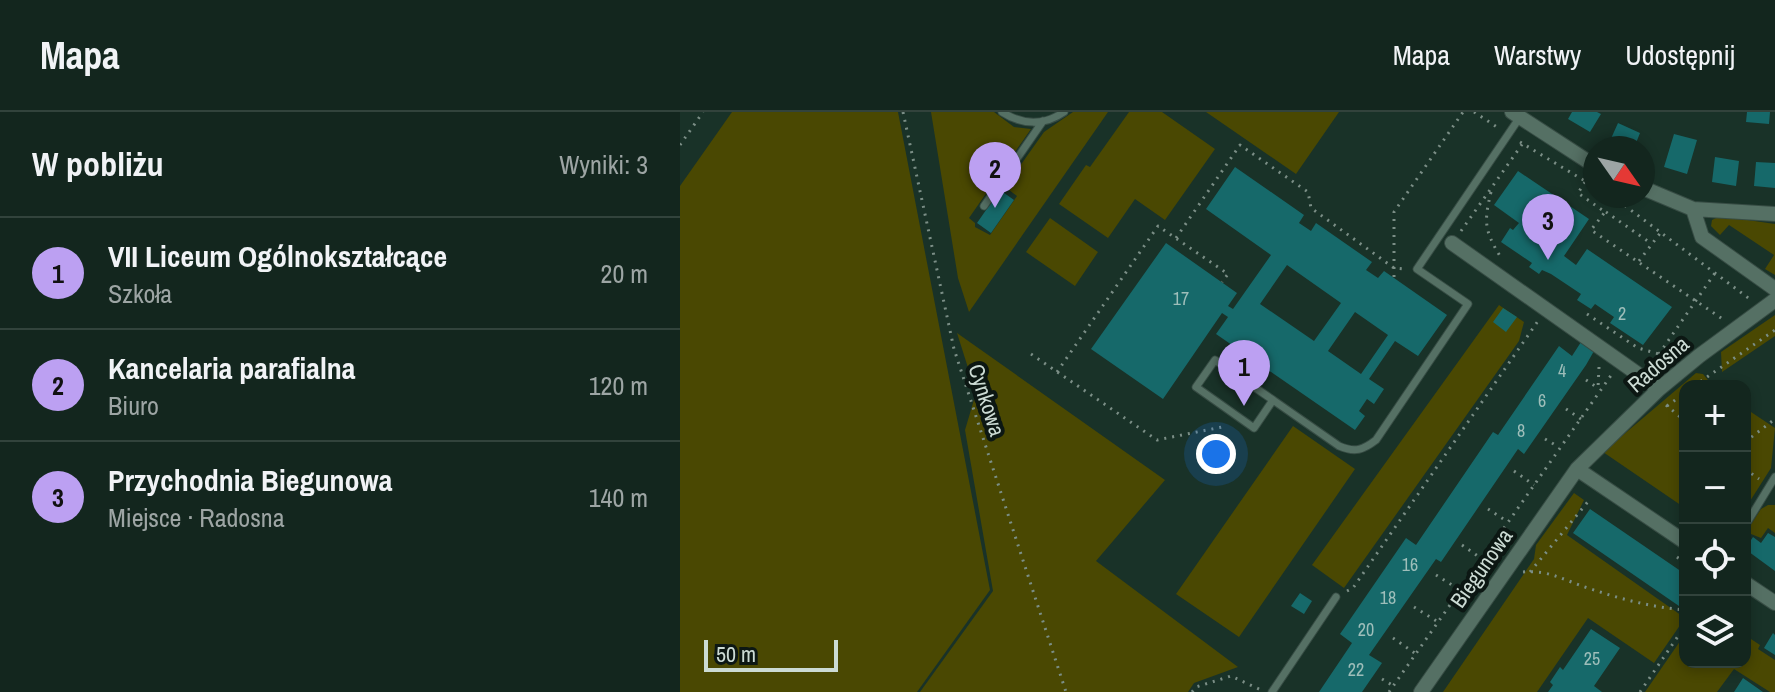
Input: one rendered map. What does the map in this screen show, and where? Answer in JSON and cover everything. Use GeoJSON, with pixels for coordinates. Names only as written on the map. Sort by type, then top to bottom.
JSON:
{"type":"FeatureCollection","features":[{"type":"Feature","properties":{"kind":"street"},"geometry":{"type":"LineString","coordinates":[[1516,114],[1583,158]]}},
{"type":"Feature","properties":{"kind":"street"},"geometry":{"type":"LineString","coordinates":[[1655,193],[1693,209],[1775,214]]}},
{"type":"Feature","properties":{"kind":"street"},"geometry":{"type":"LineString","coordinates":[[1693,209],[1702,237],[1775,289]]}},
{"type":"Feature","properties":{"kind":"street"},"geometry":{"type":"LineString","coordinates":[[1452,243],[1659,389]]}},
{"type":"Feature","properties":{"kind":"street","name":"Radosna"},"geometry":{"type":"LineString","coordinates":[[1577,469],[1659,389],[1775,300]]}},
{"type":"Feature","properties":{"kind":"street"},"geometry":{"type":"LineString","coordinates":[[1577,469],[1679,538]]}},
{"type":"Feature","properties":{"kind":"street","name":"Biegunowa"},"geometry":{"type":"LineString","coordinates":[[1421,692],[1577,469]]}},
{"type":"Feature","properties":{"kind":"street"},"geometry":{"type":"LineString","coordinates":[[1751,587],[1775,603]]}},
{"type":"Feature","properties":{"kind":"lane"},"geometry":{"type":"LineString","coordinates":[[1002,112],[1014,120],[1043,121],[1064,112]]}},
{"type":"Feature","properties":{"kind":"lane"},"geometry":{"type":"LineString","coordinates":[[1273,400],[1254,428],[1196,387],[1215,360],[1273,400],[1339,446],[1351,451],[1364,449],[1376,440],[1468,304],[1417,269],[1509,134],[1516,114]]}},
{"type":"Feature","properties":{"kind":"lane"},"geometry":{"type":"LineString","coordinates":[[984,206],[1043,121]]}},
{"type":"Feature","properties":{"kind":"lane"},"geometry":{"type":"LineString","coordinates":[[1746,524],[1775,477]]}},
{"type":"Feature","properties":{"kind":"lane"},"geometry":{"type":"LineString","coordinates":[[1272,692],[1336,597]]}},
{"type":"Feature","properties":{"kind":"path"},"geometry":{"type":"LineString","coordinates":[[680,145],[703,112]]}},
{"type":"Feature","properties":{"kind":"path","name":"Cynkowa"},"geometry":{"type":"LineString","coordinates":[[903,112],[954,349],[1066,692]]}},
{"type":"Feature","properties":{"kind":"path"},"geometry":{"type":"LineString","coordinates":[[1394,277],[1394,212],[1463,112]]}},
{"type":"Feature","properties":{"kind":"path"},"geometry":{"type":"LineString","coordinates":[[1474,112],[1583,181]]}},
{"type":"Feature","properties":{"kind":"path"},"geometry":{"type":"LineString","coordinates":[[1452,243],[1535,127]]}},
{"type":"Feature","properties":{"kind":"path"},"geometry":{"type":"LineString","coordinates":[[1176,238],[1240,145],[1308,192],[1311,208],[1394,268]]}},
{"type":"Feature","properties":{"kind":"path"},"geometry":{"type":"LineString","coordinates":[[1491,188],[1484,220],[1492,244],[1502,260]]}},
{"type":"Feature","properties":{"kind":"path"},"geometry":{"type":"LineString","coordinates":[[1599,208],[1652,244]]}},
{"type":"Feature","properties":{"kind":"path"},"geometry":{"type":"LineString","coordinates":[[1605,212],[1591,230],[1727,322]]}},
{"type":"Feature","properties":{"kind":"path"},"geometry":{"type":"LineString","coordinates":[[1057,372],[1158,226],[1228,274],[1222,282]]}},
{"type":"Feature","properties":{"kind":"path"},"geometry":{"type":"LineString","coordinates":[[1638,262],[1661,232]]}},
{"type":"Feature","properties":{"kind":"path"},"geometry":{"type":"LineString","coordinates":[[1659,354],[1715,273]]}},
{"type":"Feature","properties":{"kind":"path"},"geometry":{"type":"LineString","coordinates":[[1336,597],[1353,588],[1546,309]]}},
{"type":"Feature","properties":{"kind":"path"},"geometry":{"type":"LineString","coordinates":[[1587,314],[1638,348],[1680,360]]}},
{"type":"Feature","properties":{"kind":"path"},"geometry":{"type":"LineString","coordinates":[[1703,380],[1775,330]]}},
{"type":"Feature","properties":{"kind":"path"},"geometry":{"type":"LineString","coordinates":[[1599,389],[1600,347]]}},
{"type":"Feature","properties":{"kind":"path"},"geometry":{"type":"LineString","coordinates":[[1031,354],[1157,440],[1246,422]]}},
{"type":"Feature","properties":{"kind":"path"},"geometry":{"type":"LineString","coordinates":[[1389,692],[1599,389],[1617,368]]}},
{"type":"Feature","properties":{"kind":"path"},"geometry":{"type":"LineString","coordinates":[[1586,380],[1599,389]]}},
{"type":"Feature","properties":{"kind":"path"},"geometry":{"type":"LineString","coordinates":[[1667,406],[1679,397]]}},
{"type":"Feature","properties":{"kind":"path"},"geometry":{"type":"LineString","coordinates":[[1566,409],[1581,419]]}},
{"type":"Feature","properties":{"kind":"path"},"geometry":{"type":"LineString","coordinates":[[1751,437],[1775,419]]}},
{"type":"Feature","properties":{"kind":"path"},"geometry":{"type":"LineString","coordinates":[[1545,439],[1560,448]]}},
{"type":"Feature","properties":{"kind":"path"},"geometry":{"type":"LineString","coordinates":[[1514,471],[1534,485]]}},
{"type":"Feature","properties":{"kind":"path"},"geometry":{"type":"LineString","coordinates":[[1530,572],[1590,498]]}},
{"type":"Feature","properties":{"kind":"path"},"geometry":{"type":"LineString","coordinates":[[1488,509],[1508,522]]}},
{"type":"Feature","properties":{"kind":"path"},"geometry":{"type":"LineString","coordinates":[[1462,545],[1483,559]]}},
{"type":"Feature","properties":{"kind":"path"},"geometry":{"type":"LineString","coordinates":[[1673,555],[1679,559]]}},
{"type":"Feature","properties":{"kind":"path"},"geometry":{"type":"LineString","coordinates":[[1507,569],[1517,573],[1544,571],[1645,606],[1679,609]]}},
{"type":"Feature","properties":{"kind":"path"},"geometry":{"type":"LineString","coordinates":[[1436,575],[1461,591]]}},
{"type":"Feature","properties":{"kind":"path"},"geometry":{"type":"LineString","coordinates":[[1414,607],[1438,622]]}},
{"type":"Feature","properties":{"kind":"path"},"geometry":{"type":"LineString","coordinates":[[1640,692],[1679,635]]}},
{"type":"Feature","properties":{"kind":"path"},"geometry":{"type":"LineString","coordinates":[[1393,638],[1416,654]]}},
{"type":"Feature","properties":{"kind":"path"},"geometry":{"type":"LineString","coordinates":[[1192,692],[1196,687],[1231,676],[1265,692]]}},
{"type":"Feature","properties":{"kind":"path"},"geometry":{"type":"LineString","coordinates":[[1382,679],[1394,686]]}},
{"type":"Feature","properties":{"kind":"shaded area"},"geometry":{"type":"Polygon","coordinates":[[[732,112],[898,112],[990,590],[917,692],[680,692],[680,186],[732,112]]]}},
{"type":"Feature","properties":{"kind":"shaded area"},"geometry":{"type":"Polygon","coordinates":[[[931,112],[994,112],[1014,127],[1031,129],[969,218],[975,227],[990,235],[1017,196],[1005,187],[1044,132],[1073,112],[1108,112],[969,312],[958,278],[931,112]]]}},
{"type":"Feature","properties":{"kind":"shaded area"},"geometry":{"type":"Polygon","coordinates":[[[1129,112],[1162,112],[1215,149],[1165,220],[1135,199],[1108,238],[1059,204],[1129,112]]]}},
{"type":"Feature","properties":{"kind":"shaded area"},"geometry":{"type":"Polygon","coordinates":[[[1206,112],[1339,112],[1296,174],[1206,112]]]}},
{"type":"Feature","properties":{"kind":"shaded area"},"geometry":{"type":"Polygon","coordinates":[[[1720,216],[1775,224],[1775,275],[1765,269],[1774,255],[1729,225],[1720,235],[1711,226],[1712,220],[1720,216]]]}},
{"type":"Feature","properties":{"kind":"shaded area"},"geometry":{"type":"Polygon","coordinates":[[[1050,218],[1098,252],[1075,286],[1026,252],[1050,218]]]}},
{"type":"Feature","properties":{"kind":"shaded area"},"geometry":{"type":"Polygon","coordinates":[[[1499,305],[1524,322],[1519,341],[1344,588],[1312,565],[1499,305]]]}},
{"type":"Feature","properties":{"kind":"shaded area"},"geometry":{"type":"Polygon","coordinates":[[[1775,315],[1775,336],[1722,372],[1721,352],[1775,315]]]}},
{"type":"Feature","properties":{"kind":"shaded area"},"geometry":{"type":"Polygon","coordinates":[[[957,333],[1165,480],[1096,561],[1238,667],[1194,683],[1188,692],[920,692],[993,591],[965,430],[976,393],[957,333]]]}},
{"type":"Feature","properties":{"kind":"shaded area"},"geometry":{"type":"Polygon","coordinates":[[[1696,373],[1703,374],[1708,380],[1688,380],[1696,373]]]}},
{"type":"Feature","properties":{"kind":"shaded area"},"geometry":{"type":"Polygon","coordinates":[[[1679,387],[1679,504],[1603,452],[1679,387]]]}},
{"type":"Feature","properties":{"kind":"shaded area"},"geometry":{"type":"Polygon","coordinates":[[[1751,412],[1775,428],[1771,468],[1751,500],[1751,412]]]}},
{"type":"Feature","properties":{"kind":"shaded area"},"geometry":{"type":"Polygon","coordinates":[[[1293,426],[1355,469],[1239,637],[1176,594],[1293,426]]]}},
{"type":"Feature","properties":{"kind":"shaded area"},"geometry":{"type":"Polygon","coordinates":[[[1574,493],[1584,500],[1567,535],[1679,614],[1679,627],[1654,663],[1588,618],[1537,692],[1443,692],[1534,559],[1536,545],[1574,493]]]}},
{"type":"Feature","properties":{"kind":"shaded area"},"geometry":{"type":"Polygon","coordinates":[[[1775,505],[1775,533],[1768,528],[1761,538],[1751,534],[1751,524],[1761,509],[1775,505]]]}},
{"type":"Feature","properties":{"kind":"shaded area"},"geometry":{"type":"Polygon","coordinates":[[[1751,639],[1760,645],[1758,649],[1775,660],[1775,692],[1770,692],[1734,669],[1717,692],[1645,692],[1679,643],[1679,668],[1751,668],[1751,639]]]}},
{"type":"Feature","properties":{"kind":"building"},"geometry":{"type":"Polygon","coordinates":[[[1572,112],[1601,114],[1590,132],[1568,119],[1572,112]]]}},
{"type":"Feature","properties":{"kind":"building"},"geometry":{"type":"Polygon","coordinates":[[[1747,112],[1770,112],[1769,124],[1746,122],[1747,112]]]}},
{"type":"Feature","properties":{"kind":"building"},"geometry":{"type":"Polygon","coordinates":[[[1618,123],[1640,133],[1639,136],[1612,136],[1618,123]]]}},
{"type":"Feature","properties":{"kind":"building"},"geometry":{"type":"Polygon","coordinates":[[[1674,134],[1697,140],[1687,174],[1664,167],[1674,134]]]}},
{"type":"Feature","properties":{"kind":"building"},"geometry":{"type":"Polygon","coordinates":[[[1715,157],[1739,161],[1736,186],[1712,182],[1715,157]]]}},
{"type":"Feature","properties":{"kind":"building"},"geometry":{"type":"Polygon","coordinates":[[[1756,162],[1775,163],[1775,188],[1754,186],[1756,162]]]}},
{"type":"Feature","properties":{"kind":"building"},"geometry":{"type":"Polygon","coordinates":[[[1235,167],[1304,215],[1299,223],[1311,231],[1316,223],[1372,262],[1366,270],[1378,278],[1384,271],[1447,315],[1418,356],[1395,341],[1369,379],[1384,389],[1374,404],[1367,399],[1359,411],[1365,416],[1355,430],[1216,334],[1228,317],[1222,313],[1163,399],[1091,349],[1166,243],[1237,293],[1228,306],[1233,309],[1271,255],[1206,209],[1235,167]],[[1287,265],[1260,304],[1314,341],[1341,303],[1287,265]],[[1355,312],[1328,351],[1361,374],[1388,335],[1355,312]]]}},
{"type":"Feature","properties":{"kind":"building"},"geometry":{"type":"Polygon","coordinates":[[[1518,171],[1589,219],[1564,256],[1576,265],[1587,249],[1672,307],[1643,345],[1610,323],[1614,317],[1595,304],[1591,309],[1577,300],[1581,294],[1551,274],[1542,270],[1539,274],[1529,267],[1532,263],[1501,242],[1510,228],[1513,230],[1519,223],[1494,205],[1518,171]]]}},
{"type":"Feature","properties":{"kind":"building"},"geometry":{"type":"Polygon","coordinates":[[[1000,190],[1014,200],[991,233],[977,223],[1000,190]]]}},
{"type":"Feature","properties":{"kind":"building"},"geometry":{"type":"Polygon","coordinates":[[[1503,308],[1517,317],[1506,332],[1493,322],[1503,308]]]}},
{"type":"Feature","properties":{"kind":"building"},"geometry":{"type":"Polygon","coordinates":[[[1581,342],[1594,351],[1586,365],[1524,454],[1518,449],[1441,562],[1436,559],[1369,655],[1382,663],[1362,692],[1319,692],[1352,643],[1340,634],[1406,538],[1416,545],[1493,432],[1498,435],[1559,346],[1572,356],[1581,342]]]}},
{"type":"Feature","properties":{"kind":"building"},"geometry":{"type":"Polygon","coordinates":[[[1590,509],[1679,570],[1679,606],[1573,533],[1590,509]]]}},
{"type":"Feature","properties":{"kind":"building"},"geometry":{"type":"Polygon","coordinates":[[[1768,533],[1775,537],[1775,571],[1751,553],[1753,537],[1761,543],[1768,533]]]}},
{"type":"Feature","properties":{"kind":"building"},"geometry":{"type":"Polygon","coordinates":[[[1300,593],[1312,601],[1304,614],[1291,606],[1300,593]]]}},
{"type":"Feature","properties":{"kind":"building"},"geometry":{"type":"Polygon","coordinates":[[[1591,629],[1620,648],[1594,686],[1602,692],[1548,692],[1553,685],[1550,682],[1560,667],[1563,670],[1591,629]]]}},
{"type":"Feature","properties":{"kind":"building"},"geometry":{"type":"Polygon","coordinates":[[[1773,633],[1775,635],[1775,655],[1764,648],[1773,633]]]}},
{"type":"Feature","properties":{"kind":"building"},"geometry":{"type":"Polygon","coordinates":[[[1743,678],[1763,692],[1734,692],[1743,678]]]}},
{"type":"Feature","properties":{"kind":"place","name":"Kancelaria parafialna"},"geometry":{"type":"Point","coordinates":[995,208]}},
{"type":"Feature","properties":{"kind":"place","name":"Przychodnia Biegunowa"},"geometry":{"type":"Point","coordinates":[1548,260]}},
{"type":"Feature","properties":{"kind":"place","name":"VII Liceum Ogólnokształcące"},"geometry":{"type":"Point","coordinates":[1244,406]}}]}
